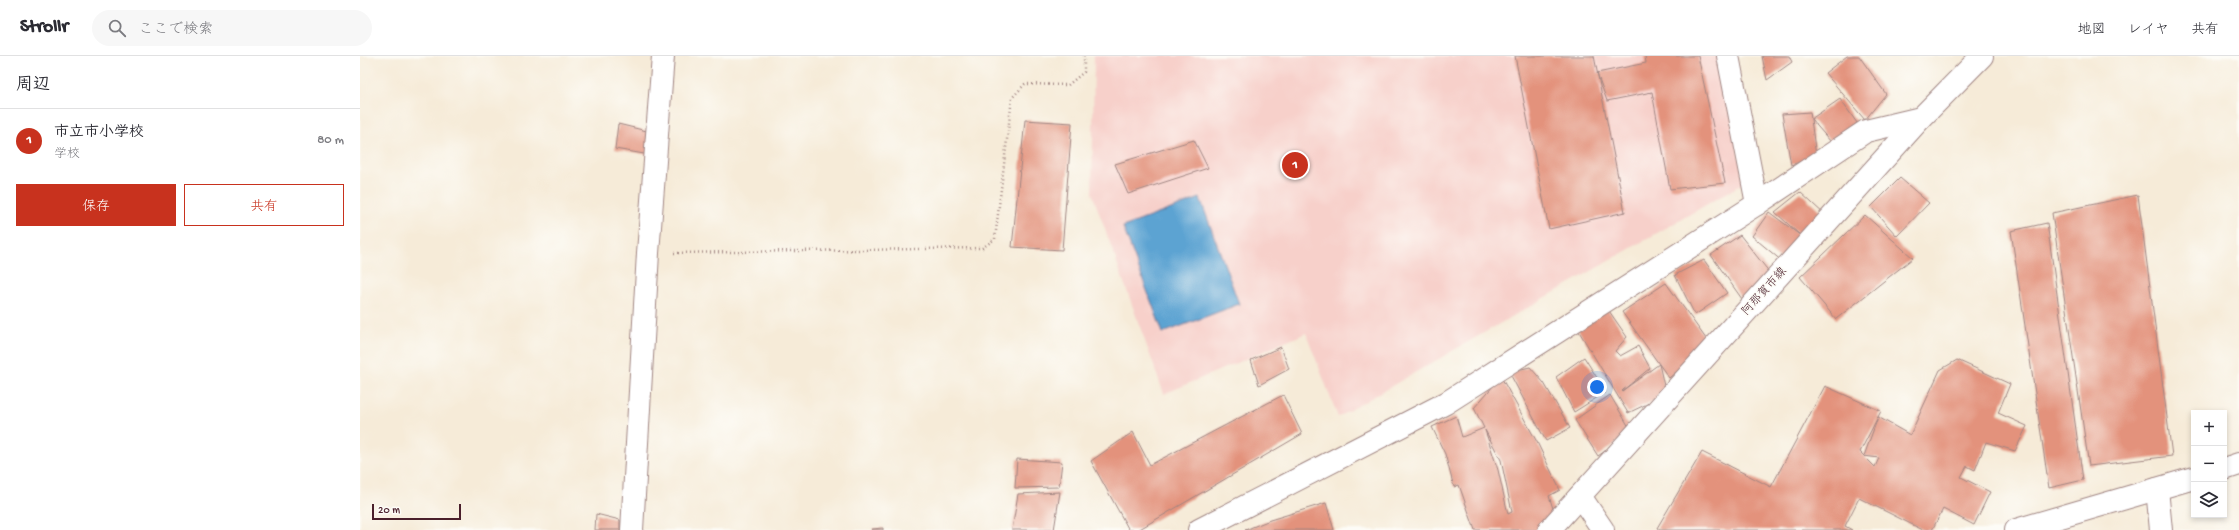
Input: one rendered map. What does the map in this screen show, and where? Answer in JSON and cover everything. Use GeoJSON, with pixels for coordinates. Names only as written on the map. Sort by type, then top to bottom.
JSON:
{"type":"FeatureCollection","features":[{"type":"Feature","properties":{"kind":"street"},"geometry":{"type":"LineString","coordinates":[[632,530],[648,253],[663,56]]}},
{"type":"Feature","properties":{"kind":"street"},"geometry":{"type":"LineString","coordinates":[[1728,56],[1757,204]]}},
{"type":"Feature","properties":{"kind":"street","name":"阿那賀市線"},"geometry":{"type":"LineString","coordinates":[[1549,530],[1921,118],[1982,56]]}},
{"type":"Feature","properties":{"kind":"street"},"geometry":{"type":"LineString","coordinates":[[1199,530],[1446,403],[1757,204],[1866,131],[1921,118]]}},
{"type":"Feature","properties":{"kind":"street"},"geometry":{"type":"LineString","coordinates":[[2227,468],[2239,464]]}},
{"type":"Feature","properties":{"kind":"street"},"geometry":{"type":"LineString","coordinates":[[2016,530],[2191,479]]}},
{"type":"Feature","properties":{"kind":"street"},"geometry":{"type":"LineString","coordinates":[[2157,489],[2160,530]]}},
{"type":"Feature","properties":{"kind":"street"},"geometry":{"type":"LineString","coordinates":[[1580,496],[1604,530]]}},
{"type":"Feature","properties":{"kind":"path"},"geometry":{"type":"LineString","coordinates":[[648,253],[982,248],[995,239],[1012,98],[1025,84],[1068,85],[1084,72],[1084,56]]}},
{"type":"Feature","properties":{"kind":"shaded area"},"geometry":{"type":"Polygon","coordinates":[[[1094,56],[1720,56],[1744,183],[1338,417],[1306,333],[1164,394],[1092,193],[1094,56]]]}},
{"type":"Feature","properties":{"kind":"water"},"geometry":{"type":"Polygon","coordinates":[[[1200,198],[1239,304],[1163,333],[1123,227],[1200,198]]]}},
{"type":"Feature","properties":{"kind":"building"},"geometry":{"type":"Polygon","coordinates":[[[1515,56],[1594,56],[1625,212],[1549,229],[1515,56]]]}},
{"type":"Feature","properties":{"kind":"building"},"geometry":{"type":"Polygon","coordinates":[[[1645,56],[1698,56],[1725,183],[1670,189],[1652,92],[1607,101],[1597,73],[1646,63],[1645,56]]]}},
{"type":"Feature","properties":{"kind":"building"},"geometry":{"type":"Polygon","coordinates":[[[1762,56],[1789,56],[1792,62],[1767,80],[1762,56]]]}},
{"type":"Feature","properties":{"kind":"building"},"geometry":{"type":"Polygon","coordinates":[[[1847,56],[1859,56],[1886,94],[1865,120],[1825,73],[1847,56]]]}},
{"type":"Feature","properties":{"kind":"building"},"geometry":{"type":"Polygon","coordinates":[[[1840,99],[1857,123],[1831,142],[1811,119],[1840,99]]]}},
{"type":"Feature","properties":{"kind":"building"},"geometry":{"type":"Polygon","coordinates":[[[1810,112],[1816,156],[1791,165],[1782,114],[1810,112]]]}},
{"type":"Feature","properties":{"kind":"building"},"geometry":{"type":"Polygon","coordinates":[[[1025,120],[1072,123],[1062,250],[1012,247],[1025,120]]]}},
{"type":"Feature","properties":{"kind":"building"},"geometry":{"type":"Polygon","coordinates":[[[618,124],[655,133],[650,155],[615,149],[618,124]]]}},
{"type":"Feature","properties":{"kind":"building"},"geometry":{"type":"Polygon","coordinates":[[[1194,140],[1208,168],[1128,194],[1115,164],[1194,140]]]}},
{"type":"Feature","properties":{"kind":"building"},"geometry":{"type":"Polygon","coordinates":[[[1900,178],[1929,203],[1897,236],[1871,207],[1900,178]]]}},
{"type":"Feature","properties":{"kind":"building"},"geometry":{"type":"Polygon","coordinates":[[[1800,192],[1825,215],[1783,262],[1752,236],[1769,212],[1801,236],[1775,212],[1800,192]]]}},
{"type":"Feature","properties":{"kind":"building"},"geometry":{"type":"Polygon","coordinates":[[[2138,195],[2172,456],[2089,466],[2052,213],[2138,195]]]}},
{"type":"Feature","properties":{"kind":"building"},"geometry":{"type":"Polygon","coordinates":[[[1865,215],[1913,258],[1836,319],[1800,277],[1865,215]]]}},
{"type":"Feature","properties":{"kind":"building"},"geometry":{"type":"Polygon","coordinates":[[[2047,223],[2083,480],[2049,488],[2011,231],[2047,223]]]}},
{"type":"Feature","properties":{"kind":"building"},"geometry":{"type":"Polygon","coordinates":[[[1740,235],[1770,273],[1742,299],[1711,255],[1740,235]]]}},
{"type":"Feature","properties":{"kind":"building"},"geometry":{"type":"Polygon","coordinates":[[[1704,260],[1727,293],[1695,315],[1675,275],[1704,260]]]}},
{"type":"Feature","properties":{"kind":"building"},"geometry":{"type":"Polygon","coordinates":[[[1666,283],[1709,343],[1669,378],[1622,312],[1666,283]]]}},
{"type":"Feature","properties":{"kind":"building"},"geometry":{"type":"Polygon","coordinates":[[[1607,308],[1627,337],[1615,351],[1620,356],[1638,346],[1650,368],[1622,391],[1659,364],[1666,395],[1628,413],[1577,328],[1607,308]]]}},
{"type":"Feature","properties":{"kind":"building"},"geometry":{"type":"Polygon","coordinates":[[[1281,347],[1289,369],[1259,385],[1251,360],[1281,347]]]}},
{"type":"Feature","properties":{"kind":"building"},"geometry":{"type":"Polygon","coordinates":[[[1584,357],[1606,392],[1574,412],[1556,377],[1584,357]]]}},
{"type":"Feature","properties":{"kind":"building"},"geometry":{"type":"Polygon","coordinates":[[[1957,360],[2010,384],[1998,413],[2027,426],[2015,451],[1986,442],[1975,470],[1967,466],[1961,477],[1990,492],[1974,525],[1943,509],[1932,530],[1923,530],[1859,498],[1845,526],[1852,530],[1660,530],[1657,528],[1702,452],[1771,487],[1825,386],[1881,411],[1878,417],[1910,435],[1940,370],[1957,360]],[[1878,417],[1860,452],[1864,456],[1878,417]],[[1864,456],[1875,467],[1879,458],[1864,456]]]}},
{"type":"Feature","properties":{"kind":"building"},"geometry":{"type":"Polygon","coordinates":[[[1530,367],[1544,383],[1570,428],[1546,441],[1509,372],[1530,367]]]}},
{"type":"Feature","properties":{"kind":"building"},"geometry":{"type":"Polygon","coordinates":[[[1501,377],[1537,442],[1560,490],[1549,496],[1557,521],[1539,530],[1475,530],[1459,485],[1454,487],[1445,454],[1432,427],[1456,416],[1462,437],[1484,428],[1474,408],[1501,377]],[[1485,430],[1498,470],[1508,514],[1512,512],[1501,460],[1485,430]]]}},
{"type":"Feature","properties":{"kind":"building"},"geometry":{"type":"Polygon","coordinates":[[[1283,395],[1302,434],[1138,530],[1129,530],[1091,461],[1133,432],[1150,465],[1283,395]]]}},
{"type":"Feature","properties":{"kind":"building"},"geometry":{"type":"Polygon","coordinates":[[[1610,395],[1632,432],[1598,456],[1575,420],[1610,395]]]}},
{"type":"Feature","properties":{"kind":"building"},"geometry":{"type":"Polygon","coordinates":[[[1017,459],[1062,462],[1059,487],[1015,488],[1017,459]]]}},
{"type":"Feature","properties":{"kind":"building"},"geometry":{"type":"Polygon","coordinates":[[[1060,492],[1054,530],[1012,530],[1018,494],[1060,492]]]}},
{"type":"Feature","properties":{"kind":"building"},"geometry":{"type":"Polygon","coordinates":[[[1326,503],[1334,530],[1245,530],[1270,520],[1326,503]]]}},
{"type":"Feature","properties":{"kind":"building"},"geometry":{"type":"Polygon","coordinates":[[[596,514],[620,520],[620,530],[595,530],[596,514]]]}},
{"type":"Feature","properties":{"kind":"building"},"geometry":{"type":"Polygon","coordinates":[[[883,528],[883,530],[872,530],[872,529],[883,528]]]}},
{"type":"Feature","properties":{"kind":"place","name":"市立市小学校"},"geometry":{"type":"Point","coordinates":[1295,165]}}]}
